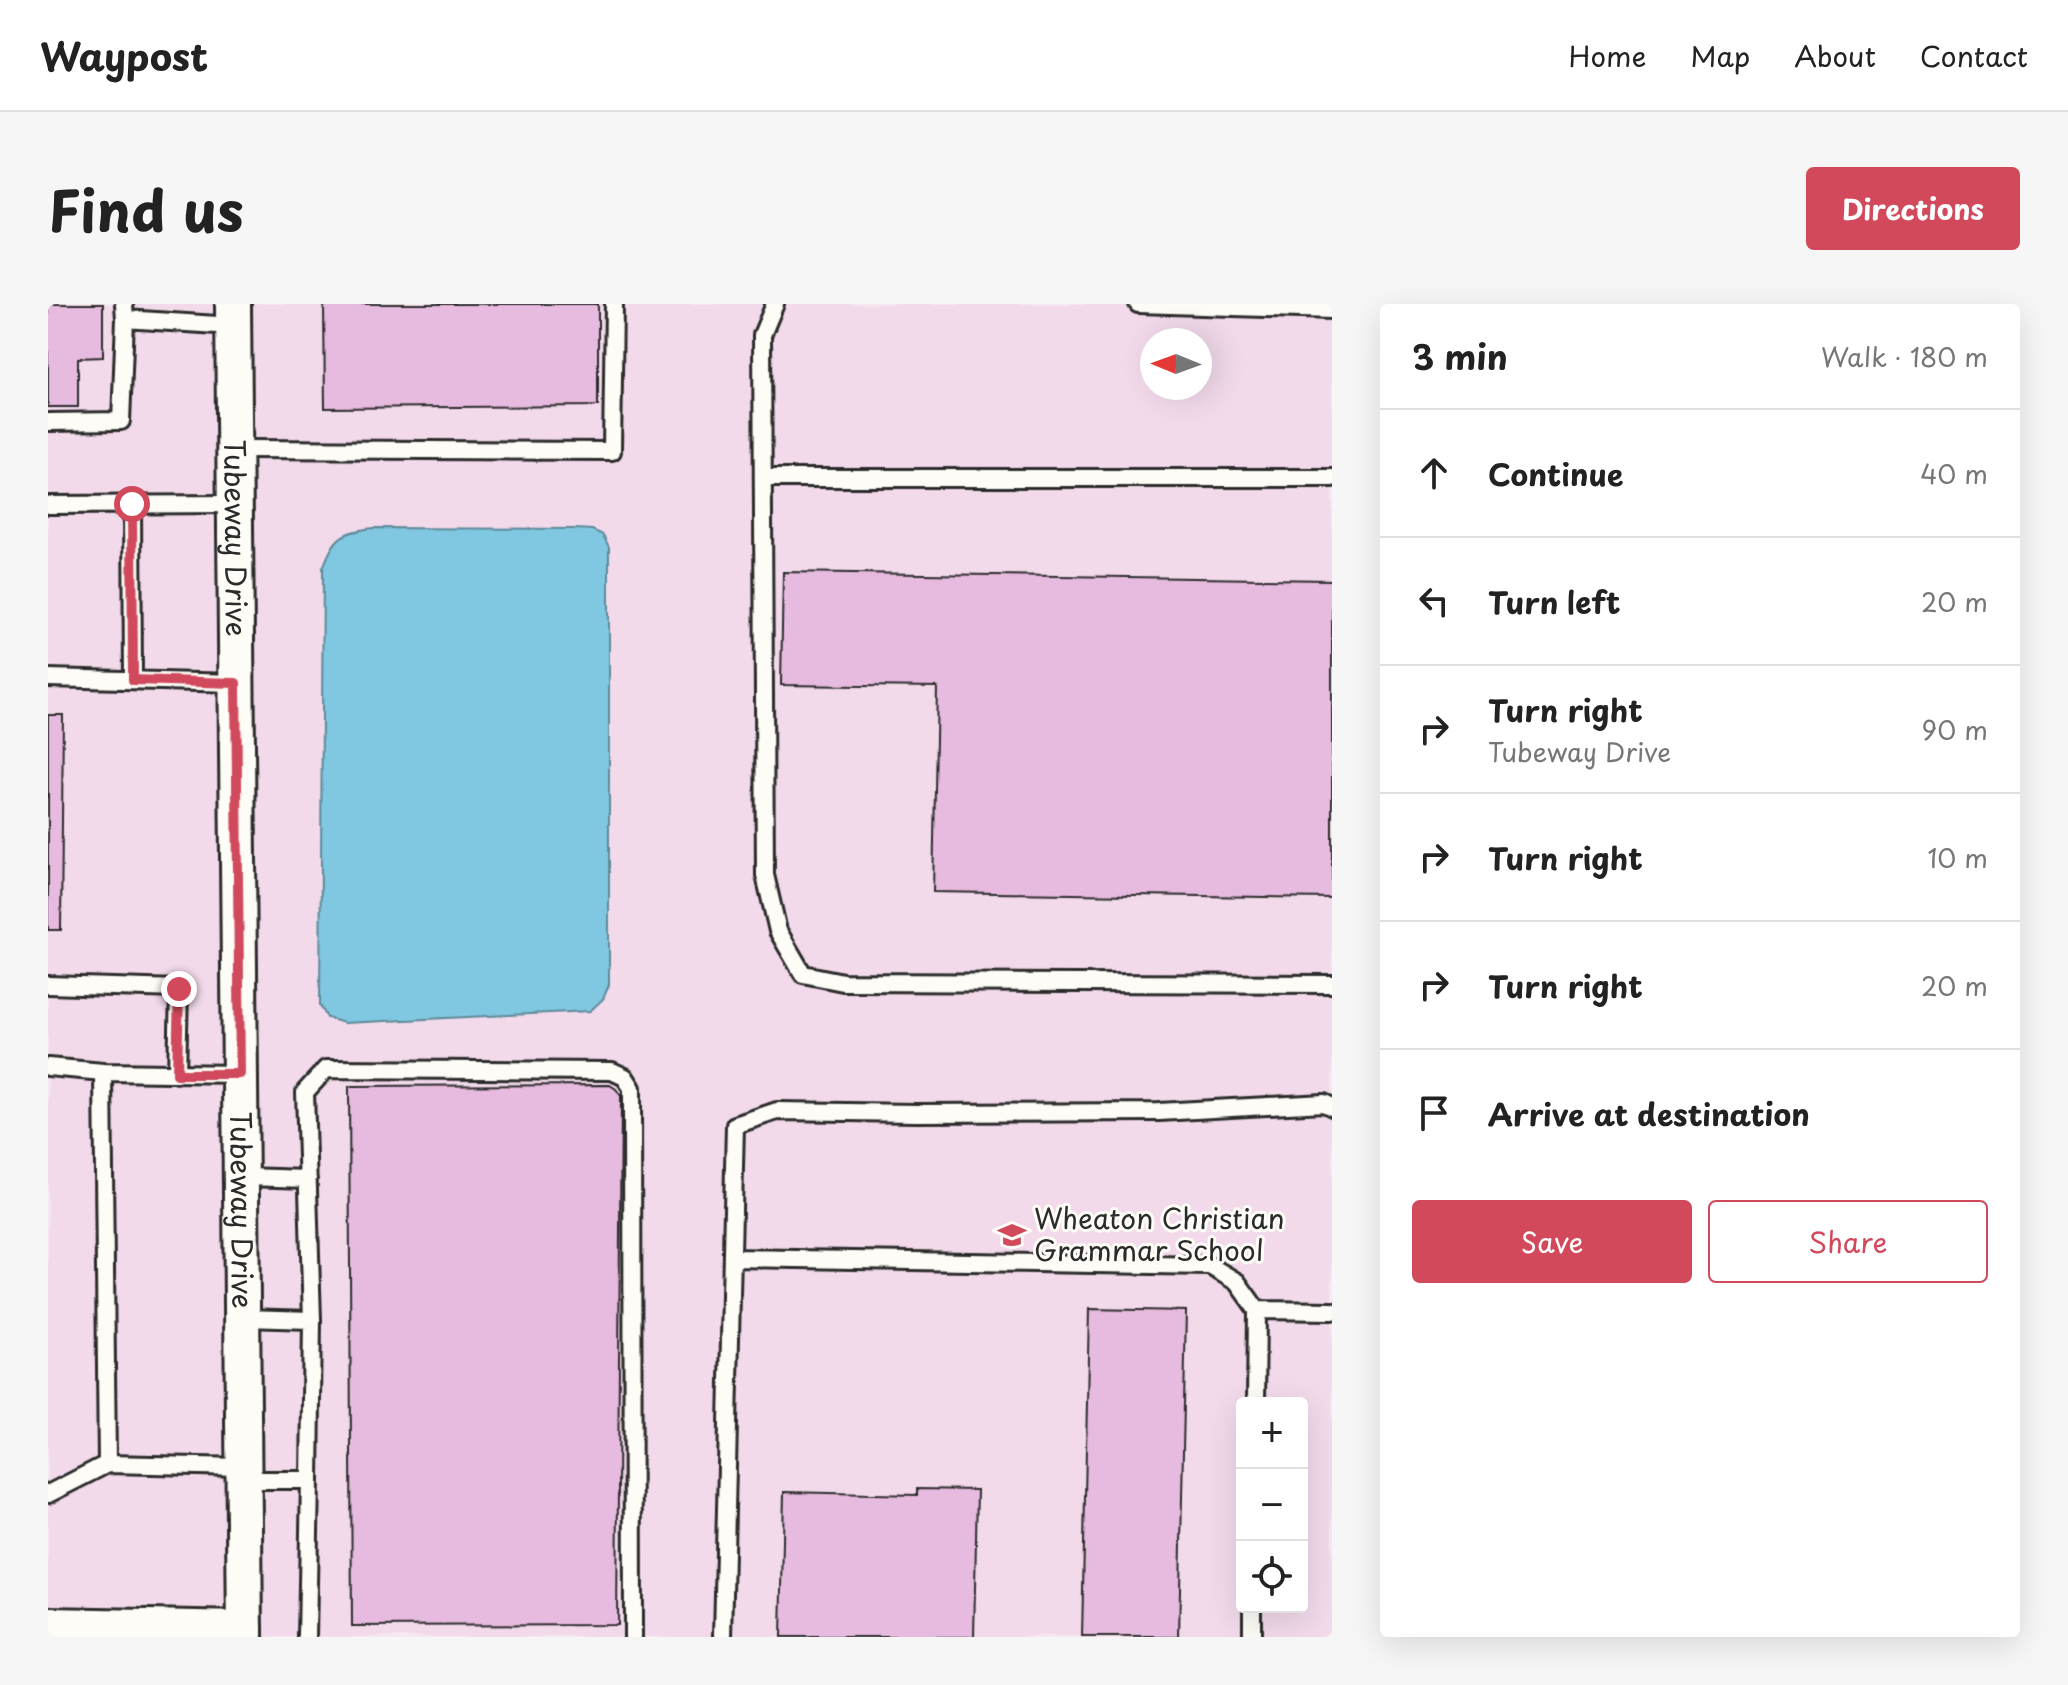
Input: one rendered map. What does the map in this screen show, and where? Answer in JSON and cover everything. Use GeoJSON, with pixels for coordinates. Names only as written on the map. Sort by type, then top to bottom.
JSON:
{"type":"FeatureCollection","features":[{"type":"Feature","properties":{"kind":"street","name":"Tubeway Drive"},"geometry":{"type":"LineString","coordinates":[[233,315],[245,1633]]}},
{"type":"Feature","properties":{"kind":"street"},"geometry":{"type":"LineString","coordinates":[[48,1625],[245,1633]]}},
{"type":"Feature","properties":{"kind":"lane"},"geometry":{"type":"LineString","coordinates":[[234,449],[612,451],[614,304]]}},
{"type":"Feature","properties":{"kind":"lane"},"geometry":{"type":"LineString","coordinates":[[775,304],[762,335],[765,875],[778,931],[803,974],[843,982],[1332,984]]}},
{"type":"Feature","properties":{"kind":"lane"},"geometry":{"type":"LineString","coordinates":[[1138,304],[1332,310]]}},
{"type":"Feature","properties":{"kind":"lane"},"geometry":{"type":"LineString","coordinates":[[48,422],[121,421],[125,312],[233,315]]}},
{"type":"Feature","properties":{"kind":"lane"},"geometry":{"type":"LineString","coordinates":[[763,478],[1332,478]]}},
{"type":"Feature","properties":{"kind":"lane"},"geometry":{"type":"LineString","coordinates":[[132,504],[133,680]]}},
{"type":"Feature","properties":{"kind":"lane"},"geometry":{"type":"LineString","coordinates":[[48,505],[234,504]]}},
{"type":"Feature","properties":{"kind":"lane"},"geometry":{"type":"LineString","coordinates":[[48,678],[236,683]]}},
{"type":"Feature","properties":{"kind":"lane"},"geometry":{"type":"LineString","coordinates":[[48,985],[179,989],[177,1074]]}},
{"type":"Feature","properties":{"kind":"lane"},"geometry":{"type":"LineString","coordinates":[[48,1067],[103,1072],[240,1074]]}},
{"type":"Feature","properties":{"kind":"lane"},"geometry":{"type":"LineString","coordinates":[[307,1637],[312,1320],[305,1092],[326,1069],[612,1071],[625,1077],[632,1088],[633,1637]]}},
{"type":"Feature","properties":{"kind":"lane"},"geometry":{"type":"LineString","coordinates":[[103,1072],[107,1464]]}},
{"type":"Feature","properties":{"kind":"lane"},"geometry":{"type":"LineString","coordinates":[[723,1637],[735,1125],[777,1111],[1159,1112],[1324,1103],[1332,1107]]}},
{"type":"Feature","properties":{"kind":"lane"},"geometry":{"type":"LineString","coordinates":[[241,1177],[308,1179]]}},
{"type":"Feature","properties":{"kind":"lane"},"geometry":{"type":"LineString","coordinates":[[732,1258],[1210,1266],[1237,1282],[1257,1310],[1256,1397]]}},
{"type":"Feature","properties":{"kind":"lane"},"geometry":{"type":"LineString","coordinates":[[1257,1310],[1332,1311]]}},
{"type":"Feature","properties":{"kind":"lane"},"geometry":{"type":"LineString","coordinates":[[242,1318],[312,1320]]}},
{"type":"Feature","properties":{"kind":"lane"},"geometry":{"type":"LineString","coordinates":[[48,1494],[107,1464],[310,1480]]}},
{"type":"Feature","properties":{"kind":"lane"},"geometry":{"type":"LineString","coordinates":[[1252,1613],[1252,1637]]}},
{"type":"Feature","properties":{"kind":"shaded area"},"geometry":{"type":"Polygon","coordinates":[[[48,304],[1332,304],[1332,1637],[48,1637],[48,304]]]}},
{"type":"Feature","properties":{"kind":"water"},"geometry":{"type":"Polygon","coordinates":[[[374,528],[592,530],[603,535],[609,547],[609,985],[603,999],[590,1011],[344,1023],[327,1018],[320,1005],[323,568],[331,549],[340,538],[374,528]]]}},
{"type":"Feature","properties":{"kind":"building"},"geometry":{"type":"Polygon","coordinates":[[[48,304],[103,304],[103,357],[78,358],[78,407],[48,407],[48,304]]]}},
{"type":"Feature","properties":{"kind":"building"},"geometry":{"type":"Polygon","coordinates":[[[324,304],[598,304],[598,406],[325,408],[324,304]]]}},
{"type":"Feature","properties":{"kind":"building"},"geometry":{"type":"Polygon","coordinates":[[[783,572],[1332,580],[1332,898],[933,892],[937,687],[781,685],[783,572]]]}},
{"type":"Feature","properties":{"kind":"building"},"geometry":{"type":"Polygon","coordinates":[[[48,715],[63,715],[61,930],[48,930],[48,715]]]}},
{"type":"Feature","properties":{"kind":"building"},"geometry":{"type":"Polygon","coordinates":[[[610,1085],[621,1096],[617,1625],[352,1626],[349,1086],[610,1085]]]}},
{"type":"Feature","properties":{"kind":"building","name":"Wheaton Christian Grammar School"},"geometry":{"type":"Polygon","coordinates":[[[1089,1309],[1186,1311],[1179,1637],[1082,1637],[1089,1309]]]}},
{"type":"Feature","properties":{"kind":"building"},"geometry":{"type":"Polygon","coordinates":[[[917,1489],[977,1490],[974,1637],[781,1637],[784,1492],[917,1495],[917,1489]]]}},
{"type":"Feature","properties":{"kind":"place","name":"Wheaton Christian Grammar School"},"geometry":{"type":"Point","coordinates":[1012,1235]}},
{"type":"Feature","properties":{"kind":"route"},"geometry":{"type":"LineString","coordinates":[[132,504],[133,680],[236,683],[240,1074],[177,1074],[179,989]]}}]}
